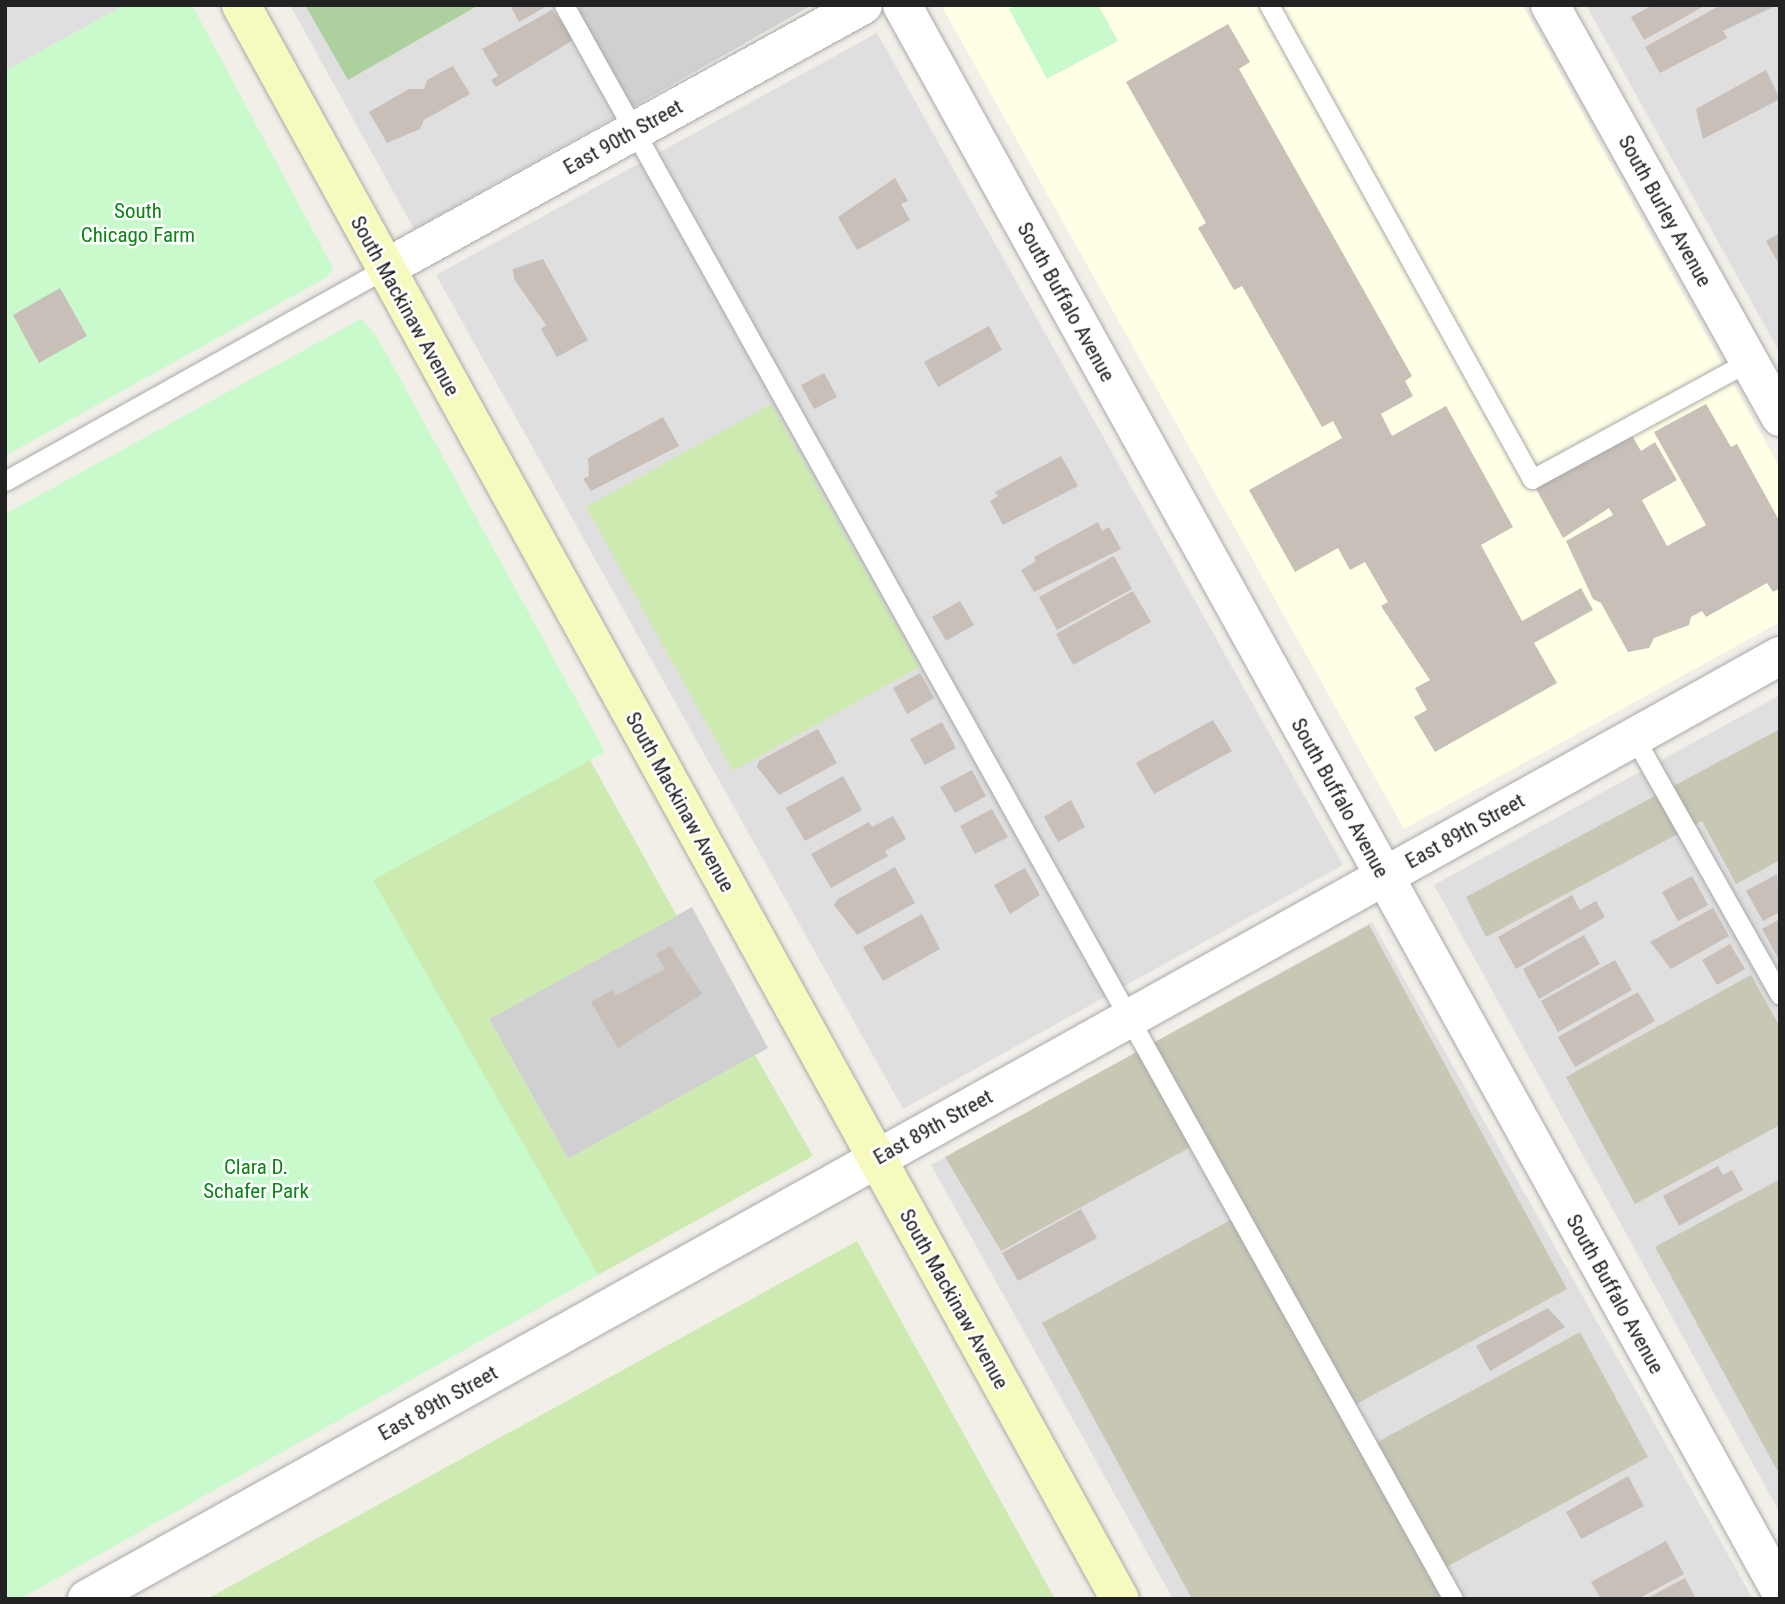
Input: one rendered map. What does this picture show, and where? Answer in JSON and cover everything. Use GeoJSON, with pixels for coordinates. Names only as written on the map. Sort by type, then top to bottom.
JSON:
{"type":"FeatureCollection","features":[{"type":"Feature","properties":{"kind":"main road","name":"South Mackinaw Avenue"},"geometry":{"type":"LineString","coordinates":[[241,5],[384,269],[1120,1599]]}},
{"type":"Feature","properties":{"kind":"street","name":"East 90th Street"},"geometry":{"type":"LineString","coordinates":[[384,269],[863,5]]}},
{"type":"Feature","properties":{"kind":"street","name":"South Buffalo Avenue"},"geometry":{"type":"LineString","coordinates":[[902,5],[1780,1591]]}},
{"type":"Feature","properties":{"kind":"street","name":"South Burley Avenue"},"geometry":{"type":"LineString","coordinates":[[1550,5],[1780,417]]}},
{"type":"Feature","properties":{"kind":"street","name":"East 89th Street"},"geometry":{"type":"LineString","coordinates":[[87,1599],[1780,656]]}},
{"type":"Feature","properties":{"kind":"lane"},"geometry":{"type":"LineString","coordinates":[[564,5],[1126,1020],[1453,1599]]}},
{"type":"Feature","properties":{"kind":"lane"},"geometry":{"type":"LineString","coordinates":[[1269,5],[1532,479],[1749,361]]}},
{"type":"Feature","properties":{"kind":"lane"},"geometry":{"type":"LineString","coordinates":[[5,481],[384,269]]}},
{"type":"Feature","properties":{"kind":"lane"},"geometry":{"type":"LineString","coordinates":[[1634,737],[1780,995]]}},
{"type":"Feature","properties":{"kind":"shaded area"},"geometry":{"type":"Polygon","coordinates":[[[5,5],[125,5],[5,71],[5,5]]]}},
{"type":"Feature","properties":{"kind":"shaded area"},"geometry":{"type":"Polygon","coordinates":[[[290,5],[564,5],[624,112],[414,229],[290,5]]]}},
{"type":"Feature","properties":{"kind":"shaded area"},"geometry":{"type":"Polygon","coordinates":[[[564,5],[812,5],[624,112],[564,5]]]}},
{"type":"Feature","properties":{"kind":"shaded area"},"geometry":{"type":"Polygon","coordinates":[[[941,5],[1522,5],[1780,468],[1780,622],[1404,829],[941,5]]]}},
{"type":"Feature","properties":{"kind":"shaded area"},"geometry":{"type":"Polygon","coordinates":[[[1586,5],[1780,5],[1780,353],[1586,5]]]}},
{"type":"Feature","properties":{"kind":"shaded area"},"geometry":{"type":"Polygon","coordinates":[[[877,33],[1343,865],[903,1109],[436,275],[877,33]]]}},
{"type":"Feature","properties":{"kind":"shaded area"},"geometry":{"type":"Polygon","coordinates":[[[1780,695],[1780,1513],[1434,885],[1780,695]]]}},
{"type":"Feature","properties":{"kind":"shaded area"},"geometry":{"type":"Polygon","coordinates":[[[1780,729],[1780,860],[1736,884],[1702,821],[1486,937],[1466,897],[1780,729]]]}},
{"type":"Feature","properties":{"kind":"shaded area"},"geometry":{"type":"Polygon","coordinates":[[[692,907],[768,1048],[568,1159],[489,1019],[692,907]]]}},
{"type":"Feature","properties":{"kind":"shaded area"},"geometry":{"type":"Polygon","coordinates":[[[1372,922],[1753,1599],[1173,1599],[931,1165],[1372,922]]]}},
{"type":"Feature","properties":{"kind":"shaded area"},"geometry":{"type":"Polygon","coordinates":[[[1369,925],[1567,1289],[1340,1413],[1361,1451],[1580,1332],[1648,1457],[1430,1576],[1442,1599],[1192,1599],[1042,1323],[1247,1211],[1207,1138],[1001,1251],[945,1157],[1369,925]]]}},
{"type":"Feature","properties":{"kind":"shaded area"},"geometry":{"type":"Polygon","coordinates":[[[1751,975],[1780,1027],[1780,1125],[1635,1204],[1566,1077],[1751,975]]]}},
{"type":"Feature","properties":{"kind":"shaded area"},"geometry":{"type":"Polygon","coordinates":[[[1780,1179],[1780,1469],[1777,1470],[1655,1247],[1780,1179]]]}},
{"type":"Feature","properties":{"kind":"green space","name":"South Chicago Farm"},"geometry":{"type":"Polygon","coordinates":[[[125,5],[192,5],[333,268],[327,277],[5,456],[5,71],[125,5]]]}},
{"type":"Feature","properties":{"kind":"green space"},"geometry":{"type":"Polygon","coordinates":[[[305,5],[479,5],[348,80],[305,5]]]}},
{"type":"Feature","properties":{"kind":"green space"},"geometry":{"type":"Polygon","coordinates":[[[1017,5],[1098,5],[1118,41],[1047,79],[1009,9],[1017,5]]]}},
{"type":"Feature","properties":{"kind":"green space","name":"Clara D. Schafer Park"},"geometry":{"type":"Polygon","coordinates":[[[361,319],[376,335],[605,752],[373,880],[598,1275],[20,1599],[5,1599],[5,514],[361,319]]]}},
{"type":"Feature","properties":{"kind":"green space"},"geometry":{"type":"Polygon","coordinates":[[[771,404],[919,667],[733,771],[586,507],[771,404]]]}},
{"type":"Feature","properties":{"kind":"green space"},"geometry":{"type":"Polygon","coordinates":[[[590,760],[677,916],[489,1019],[568,1159],[755,1055],[813,1156],[598,1275],[372,880],[590,760]]]}},
{"type":"Feature","properties":{"kind":"green space"},"geometry":{"type":"Polygon","coordinates":[[[857,1241],[1055,1599],[207,1599],[857,1241]]]}},
{"type":"Feature","properties":{"kind":"building"},"geometry":{"type":"Polygon","coordinates":[[[510,5],[549,5],[519,22],[510,5]]]}},
{"type":"Feature","properties":{"kind":"building"},"geometry":{"type":"Polygon","coordinates":[[[1653,5],[1706,5],[1644,40],[1631,17],[1653,5]]]}},
{"type":"Feature","properties":{"kind":"building"},"geometry":{"type":"Polygon","coordinates":[[[1721,5],[1777,5],[1723,31],[1727,38],[1660,73],[1645,47],[1721,5]]]}},
{"type":"Feature","properties":{"kind":"building"},"geometry":{"type":"Polygon","coordinates":[[[552,10],[575,39],[496,87],[491,80],[498,76],[482,49],[552,10]]]}},
{"type":"Feature","properties":{"kind":"building"},"geometry":{"type":"Polygon","coordinates":[[[1228,24],[1250,62],[1239,69],[1412,376],[1405,381],[1413,396],[1381,414],[1392,436],[1446,406],[1513,527],[1481,545],[1522,621],[1581,588],[1593,610],[1534,643],[1557,683],[1435,752],[1414,717],[1427,710],[1415,688],[1430,680],[1381,606],[1388,602],[1365,562],[1350,570],[1338,548],[1295,572],[1249,490],[1342,438],[1333,421],[1322,427],[1242,286],[1234,290],[1198,228],[1206,223],[1126,82],[1228,24]]]}},
{"type":"Feature","properties":{"kind":"building"},"geometry":{"type":"Polygon","coordinates":[[[453,66],[470,94],[424,120],[420,129],[387,143],[369,112],[409,89],[424,89],[427,80],[453,66]]]}},
{"type":"Feature","properties":{"kind":"building"},"geometry":{"type":"Polygon","coordinates":[[[1766,70],[1780,99],[1703,139],[1696,109],[1766,70]]]}},
{"type":"Feature","properties":{"kind":"building"},"geometry":{"type":"Polygon","coordinates":[[[895,178],[908,201],[901,204],[910,220],[857,250],[838,217],[895,178]]]}},
{"type":"Feature","properties":{"kind":"building"},"geometry":{"type":"Polygon","coordinates":[[[1780,233],[1780,266],[1766,241],[1780,233]]]}},
{"type":"Feature","properties":{"kind":"building"},"geometry":{"type":"Polygon","coordinates":[[[543,259],[588,340],[557,357],[541,329],[546,325],[514,279],[513,269],[543,259]]]}},
{"type":"Feature","properties":{"kind":"building"},"geometry":{"type":"Polygon","coordinates":[[[60,288],[87,336],[39,363],[13,315],[60,288]]]}},
{"type":"Feature","properties":{"kind":"building"},"geometry":{"type":"Polygon","coordinates":[[[989,326],[1002,350],[938,387],[924,362],[989,326]]]}},
{"type":"Feature","properties":{"kind":"building"},"geometry":{"type":"Polygon","coordinates":[[[824,373],[837,397],[814,409],[801,385],[824,373]]]}},
{"type":"Feature","properties":{"kind":"building"},"geometry":{"type":"Polygon","coordinates":[[[1706,404],[1731,447],[1737,444],[1780,522],[1780,588],[1773,592],[1767,583],[1706,617],[1702,611],[1691,617],[1689,625],[1654,638],[1649,648],[1628,652],[1601,603],[1593,599],[1566,541],[1613,515],[1609,508],[1563,538],[1535,487],[1631,434],[1641,451],[1655,442],[1677,480],[1642,500],[1667,546],[1706,525],[1654,432],[1706,404]]]}},
{"type":"Feature","properties":{"kind":"building"},"geometry":{"type":"Polygon","coordinates":[[[663,417],[679,446],[591,491],[583,479],[589,476],[588,458],[663,417]]]}},
{"type":"Feature","properties":{"kind":"building"},"geometry":{"type":"Polygon","coordinates":[[[1061,456],[1078,486],[1003,525],[990,501],[998,496],[995,492],[1061,456]]]}},
{"type":"Feature","properties":{"kind":"building"},"geometry":{"type":"Polygon","coordinates":[[[1098,522],[1102,531],[1109,527],[1121,549],[1034,592],[1021,570],[1036,561],[1034,557],[1098,522]]]}},
{"type":"Feature","properties":{"kind":"building"},"geometry":{"type":"Polygon","coordinates":[[[1114,556],[1132,589],[1057,630],[1039,597],[1114,556]]]}},
{"type":"Feature","properties":{"kind":"building"},"geometry":{"type":"Polygon","coordinates":[[[1133,591],[1151,622],[1073,665],[1056,634],[1133,591]]]}},
{"type":"Feature","properties":{"kind":"building"},"geometry":{"type":"Polygon","coordinates":[[[960,601],[974,625],[946,641],[932,617],[960,601]]]}},
{"type":"Feature","properties":{"kind":"building"},"geometry":{"type":"Polygon","coordinates":[[[920,673],[934,698],[907,714],[893,688],[920,673]]]}},
{"type":"Feature","properties":{"kind":"building"},"geometry":{"type":"Polygon","coordinates":[[[1213,720],[1232,751],[1154,794],[1136,763],[1213,720]]]}},
{"type":"Feature","properties":{"kind":"building"},"geometry":{"type":"Polygon","coordinates":[[[942,722],[956,748],[925,765],[910,739],[942,722]]]}},
{"type":"Feature","properties":{"kind":"building"},"geometry":{"type":"Polygon","coordinates":[[[818,729],[837,763],[779,795],[757,767],[759,761],[818,729]]]}},
{"type":"Feature","properties":{"kind":"building"},"geometry":{"type":"Polygon","coordinates":[[[972,770],[986,796],[955,813],[940,787],[972,770]]]}},
{"type":"Feature","properties":{"kind":"building"},"geometry":{"type":"Polygon","coordinates":[[[843,776],[862,810],[805,841],[786,808],[843,776]]]}},
{"type":"Feature","properties":{"kind":"building"},"geometry":{"type":"Polygon","coordinates":[[[1071,800],[1085,827],[1058,842],[1044,817],[1071,800]]]}},
{"type":"Feature","properties":{"kind":"building"},"geometry":{"type":"Polygon","coordinates":[[[992,809],[1008,837],[975,854],[960,826],[992,809]]]}},
{"type":"Feature","properties":{"kind":"building"},"geometry":{"type":"Polygon","coordinates":[[[893,816],[906,839],[885,851],[888,856],[831,888],[811,854],[869,822],[872,827],[893,816]]]}},
{"type":"Feature","properties":{"kind":"building"},"geometry":{"type":"Polygon","coordinates":[[[895,867],[915,903],[857,935],[834,905],[838,899],[895,867]]]}},
{"type":"Feature","properties":{"kind":"building"},"geometry":{"type":"Polygon","coordinates":[[[1025,868],[1040,895],[1010,914],[994,885],[1025,868]]]}},
{"type":"Feature","properties":{"kind":"building"},"geometry":{"type":"Polygon","coordinates":[[[1777,874],[1780,912],[1763,921],[1746,891],[1777,874]]]}},
{"type":"Feature","properties":{"kind":"building"},"geometry":{"type":"Polygon","coordinates":[[[1692,876],[1708,905],[1678,921],[1662,892],[1692,876]]]}},
{"type":"Feature","properties":{"kind":"building"},"geometry":{"type":"Polygon","coordinates":[[[1572,895],[1580,910],[1596,901],[1605,917],[1516,969],[1498,937],[1572,895]]]}},
{"type":"Feature","properties":{"kind":"building"},"geometry":{"type":"Polygon","coordinates":[[[1713,908],[1729,936],[1671,969],[1650,942],[1713,908]]]}},
{"type":"Feature","properties":{"kind":"building"},"geometry":{"type":"Polygon","coordinates":[[[922,914],[940,949],[883,981],[863,947],[922,914]]]}},
{"type":"Feature","properties":{"kind":"building"},"geometry":{"type":"Polygon","coordinates":[[[1780,919],[1780,955],[1777,956],[1762,929],[1780,919]]]}},
{"type":"Feature","properties":{"kind":"building"},"geometry":{"type":"Polygon","coordinates":[[[1584,935],[1600,964],[1539,999],[1523,969],[1584,935]]]}},
{"type":"Feature","properties":{"kind":"building"},"geometry":{"type":"Polygon","coordinates":[[[1730,944],[1745,969],[1717,985],[1702,960],[1730,944]]]}},
{"type":"Feature","properties":{"kind":"building"},"geometry":{"type":"Polygon","coordinates":[[[670,946],[702,994],[618,1048],[591,1002],[612,990],[615,996],[665,969],[656,954],[670,946]]]}},
{"type":"Feature","properties":{"kind":"building"},"geometry":{"type":"Polygon","coordinates":[[[1615,960],[1632,990],[1558,1032],[1541,1001],[1615,960]]]}},
{"type":"Feature","properties":{"kind":"building"},"geometry":{"type":"Polygon","coordinates":[[[1638,992],[1655,1021],[1575,1067],[1558,1037],[1638,992]]]}},
{"type":"Feature","properties":{"kind":"building"},"geometry":{"type":"Polygon","coordinates":[[[1718,1166],[1723,1175],[1732,1170],[1743,1190],[1679,1226],[1663,1196],[1718,1166]]]}},
{"type":"Feature","properties":{"kind":"building"},"geometry":{"type":"Polygon","coordinates":[[[1081,1209],[1097,1238],[1018,1281],[1002,1253],[1081,1209]]]}},
{"type":"Feature","properties":{"kind":"building"},"geometry":{"type":"Polygon","coordinates":[[[1548,1308],[1565,1327],[1490,1371],[1476,1346],[1548,1308]]]}},
{"type":"Feature","properties":{"kind":"building"},"geometry":{"type":"Polygon","coordinates":[[[1628,1476],[1644,1506],[1581,1539],[1566,1512],[1628,1476]]]}},
{"type":"Feature","properties":{"kind":"building"},"geometry":{"type":"Polygon","coordinates":[[[1666,1541],[1684,1574],[1638,1599],[1601,1599],[1591,1582],[1666,1541]]]}},
{"type":"Feature","properties":{"kind":"building"},"geometry":{"type":"Polygon","coordinates":[[[1685,1578],[1696,1599],[1646,1599],[1685,1578]]]}}]}
